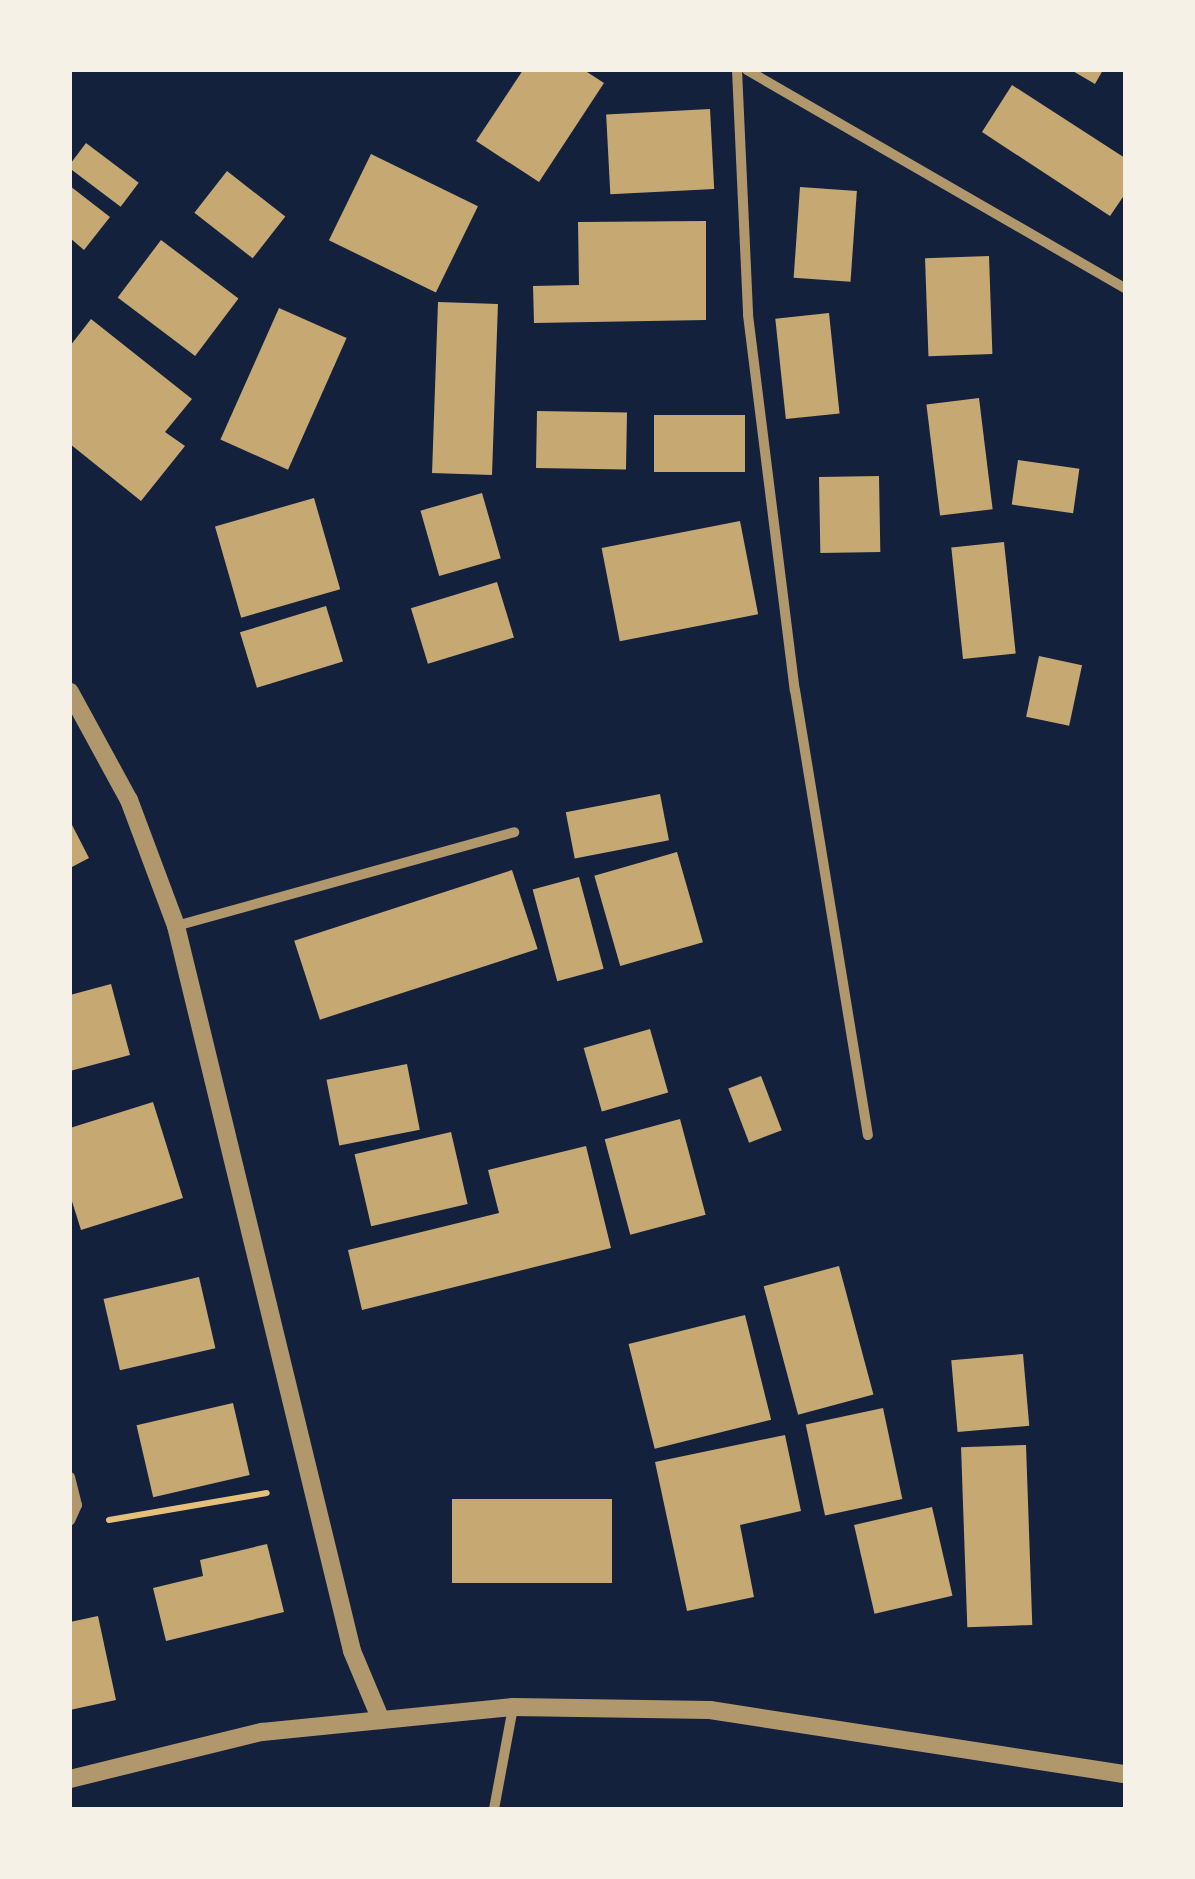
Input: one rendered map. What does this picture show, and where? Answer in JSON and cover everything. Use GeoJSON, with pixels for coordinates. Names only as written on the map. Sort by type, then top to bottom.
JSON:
{"type":"FeatureCollection","features":[{"type":"Feature","properties":{"kind":"street"},"geometry":{"type":"LineString","coordinates":[[738,70],[748,315],[795,690],[868,1135]]}},
{"type":"Feature","properties":{"kind":"street"},"geometry":{"type":"LineString","coordinates":[[747,70],[1125,288]]}},
{"type":"Feature","properties":{"kind":"street"},"geometry":{"type":"LineString","coordinates":[[70,692],[128,800],[176,926],[352,1652],[381,1720]]}},
{"type":"Feature","properties":{"kind":"street"},"geometry":{"type":"LineString","coordinates":[[176,926],[514,832]]}},
{"type":"Feature","properties":{"kind":"street"},"geometry":{"type":"LineString","coordinates":[[70,1478],[72,1519]]}},
{"type":"Feature","properties":{"kind":"street"},"geometry":{"type":"LineString","coordinates":[[494,1809],[513,1707]]}},
{"type":"Feature","properties":{"kind":"street"},"geometry":{"type":"LineString","coordinates":[[70,1778],[262,1732],[513,1707],[710,1710],[1125,1774]]}},
{"type":"Feature","properties":{"kind":"path"},"geometry":{"type":"LineString","coordinates":[[72,1519],[117,1520],[267,1493]]}},
{"type":"Feature","properties":{"kind":"building"},"geometry":{"type":"Polygon","coordinates":[[[523,70],[584,70],[604,83],[539,182],[476,141],[523,70]]]}},
{"type":"Feature","properties":{"kind":"building"},"geometry":{"type":"Polygon","coordinates":[[[1071,70],[1103,70],[1095,84],[1071,70]]]}},
{"type":"Feature","properties":{"kind":"building"},"geometry":{"type":"Polygon","coordinates":[[[1012,85],[1125,158],[1125,194],[1110,216],[982,132],[1012,85]]]}},
{"type":"Feature","properties":{"kind":"building"},"geometry":{"type":"Polygon","coordinates":[[[710,109],[714,189],[610,194],[606,114],[710,109]]]}},
{"type":"Feature","properties":{"kind":"building"},"geometry":{"type":"Polygon","coordinates":[[[86,143],[139,183],[121,207],[70,169],[86,143]]]}},
{"type":"Feature","properties":{"kind":"building"},"geometry":{"type":"Polygon","coordinates":[[[371,154],[478,206],[436,292],[329,240],[371,154]]]}},
{"type":"Feature","properties":{"kind":"building"},"geometry":{"type":"Polygon","coordinates":[[[227,171],[285,217],[253,258],[194,213],[227,171]]]}},
{"type":"Feature","properties":{"kind":"building"},"geometry":{"type":"Polygon","coordinates":[[[70,186],[110,217],[84,250],[70,238],[70,186]]]}},
{"type":"Feature","properties":{"kind":"building"},"geometry":{"type":"Polygon","coordinates":[[[800,187],[857,191],[851,282],[794,278],[800,187]]]}},
{"type":"Feature","properties":{"kind":"building"},"geometry":{"type":"Polygon","coordinates":[[[706,221],[706,320],[534,323],[533,286],[579,285],[578,222],[706,221]]]}},
{"type":"Feature","properties":{"kind":"building"},"geometry":{"type":"Polygon","coordinates":[[[161,240],[238,298],[195,356],[118,298],[161,240]]]}},
{"type":"Feature","properties":{"kind":"building"},"geometry":{"type":"Polygon","coordinates":[[[989,256],[992,354],[928,356],[925,258],[989,256]]]}},
{"type":"Feature","properties":{"kind":"building"},"geometry":{"type":"Polygon","coordinates":[[[438,302],[498,304],[492,475],[432,473],[438,302]]]}},
{"type":"Feature","properties":{"kind":"building"},"geometry":{"type":"Polygon","coordinates":[[[279,308],[347,338],[288,470],[220,440],[279,308]]]}},
{"type":"Feature","properties":{"kind":"building"},"geometry":{"type":"Polygon","coordinates":[[[829,313],[840,413],[786,419],[775,319],[829,313]]]}},
{"type":"Feature","properties":{"kind":"building"},"geometry":{"type":"Polygon","coordinates":[[[91,319],[192,399],[165,432],[185,446],[141,501],[70,444],[70,346],[91,319]]]}},
{"type":"Feature","properties":{"kind":"building"},"geometry":{"type":"Polygon","coordinates":[[[979,398],[993,509],[940,516],[926,404],[979,398]]]}},
{"type":"Feature","properties":{"kind":"building"},"geometry":{"type":"Polygon","coordinates":[[[537,411],[627,413],[626,470],[536,468],[537,411]]]}},
{"type":"Feature","properties":{"kind":"building"},"geometry":{"type":"Polygon","coordinates":[[[654,415],[745,415],[745,472],[654,472],[654,415]]]}},
{"type":"Feature","properties":{"kind":"building"},"geometry":{"type":"Polygon","coordinates":[[[1018,460],[1079,469],[1073,513],[1012,505],[1018,460]]]}},
{"type":"Feature","properties":{"kind":"building"},"geometry":{"type":"Polygon","coordinates":[[[879,476],[880,552],[820,553],[819,477],[879,476]]]}},
{"type":"Feature","properties":{"kind":"building"},"geometry":{"type":"Polygon","coordinates":[[[482,493],[501,558],[439,576],[420,511],[482,493]]]}},
{"type":"Feature","properties":{"kind":"building"},"geometry":{"type":"Polygon","coordinates":[[[314,498],[340,589],[241,618],[215,526],[314,498]]]}},
{"type":"Feature","properties":{"kind":"building"},"geometry":{"type":"Polygon","coordinates":[[[740,521],[758,614],[620,641],[602,548],[740,521]]]}},
{"type":"Feature","properties":{"kind":"building"},"geometry":{"type":"Polygon","coordinates":[[[1004,542],[1016,653],[963,659],[951,548],[1004,542]]]}},
{"type":"Feature","properties":{"kind":"building"},"geometry":{"type":"Polygon","coordinates":[[[497,582],[514,637],[428,664],[411,608],[497,582]]]}},
{"type":"Feature","properties":{"kind":"building"},"geometry":{"type":"Polygon","coordinates":[[[326,606],[343,661],[257,688],[240,632],[326,606]]]}},
{"type":"Feature","properties":{"kind":"building"},"geometry":{"type":"Polygon","coordinates":[[[1039,656],[1082,665],[1069,726],[1026,717],[1039,656]]]}},
{"type":"Feature","properties":{"kind":"building"},"geometry":{"type":"Polygon","coordinates":[[[660,794],[669,840],[575,858],[566,812],[660,794]]]}},
{"type":"Feature","properties":{"kind":"building"},"geometry":{"type":"Polygon","coordinates":[[[70,821],[89,858],[70,868],[70,821]]]}},
{"type":"Feature","properties":{"kind":"building"},"geometry":{"type":"Polygon","coordinates":[[[677,852],[703,942],[620,966],[594,876],[677,852]]]}},
{"type":"Feature","properties":{"kind":"building"},"geometry":{"type":"Polygon","coordinates":[[[512,870],[538,949],[320,1020],[294,941],[512,870]]]}},
{"type":"Feature","properties":{"kind":"building"},"geometry":{"type":"Polygon","coordinates":[[[579,877],[604,969],[557,981],[533,889],[579,877]]]}},
{"type":"Feature","properties":{"kind":"building"},"geometry":{"type":"Polygon","coordinates":[[[111,984],[130,1055],[70,1071],[70,995],[111,984]]]}},
{"type":"Feature","properties":{"kind":"building"},"geometry":{"type":"Polygon","coordinates":[[[650,1029],[668,1092],[602,1111],[584,1048],[650,1029]]]}},
{"type":"Feature","properties":{"kind":"building"},"geometry":{"type":"Polygon","coordinates":[[[407,1064],[420,1130],[339,1145],[327,1080],[407,1064]]]}},
{"type":"Feature","properties":{"kind":"building"},"geometry":{"type":"Polygon","coordinates":[[[761,1076],[782,1130],[749,1143],[728,1089],[761,1076]]]}},
{"type":"Feature","properties":{"kind":"building"},"geometry":{"type":"Polygon","coordinates":[[[153,1102],[183,1198],[81,1230],[70,1195],[70,1128],[153,1102]]]}},
{"type":"Feature","properties":{"kind":"building"},"geometry":{"type":"Polygon","coordinates":[[[680,1119],[706,1215],[630,1235],[605,1139],[680,1119]]]}},
{"type":"Feature","properties":{"kind":"building"},"geometry":{"type":"Polygon","coordinates":[[[451,1132],[468,1204],[371,1226],[355,1154],[451,1132]]]}},
{"type":"Feature","properties":{"kind":"building"},"geometry":{"type":"Polygon","coordinates":[[[586,1146],[611,1248],[362,1310],[348,1250],[499,1213],[488,1170],[586,1146]]]}},
{"type":"Feature","properties":{"kind":"building"},"geometry":{"type":"Polygon","coordinates":[[[839,1266],[873,1394],[798,1415],[764,1286],[839,1266]]]}},
{"type":"Feature","properties":{"kind":"building"},"geometry":{"type":"Polygon","coordinates":[[[199,1277],[215,1348],[120,1370],[104,1299],[199,1277]]]}},
{"type":"Feature","properties":{"kind":"building"},"geometry":{"type":"Polygon","coordinates":[[[745,1315],[771,1420],[655,1449],[629,1344],[745,1315]]]}},
{"type":"Feature","properties":{"kind":"building"},"geometry":{"type":"Polygon","coordinates":[[[1023,1354],[1029,1426],[958,1432],[951,1360],[1023,1354]]]}},
{"type":"Feature","properties":{"kind":"building"},"geometry":{"type":"Polygon","coordinates":[[[233,1403],[250,1475],[153,1497],[137,1425],[233,1403]]]}},
{"type":"Feature","properties":{"kind":"building"},"geometry":{"type":"Polygon","coordinates":[[[883,1408],[902,1499],[825,1515],[806,1424],[883,1408]]]}},
{"type":"Feature","properties":{"kind":"building"},"geometry":{"type":"Polygon","coordinates":[[[785,1435],[801,1511],[740,1525],[754,1597],[687,1611],[655,1462],[785,1435]]]}},
{"type":"Feature","properties":{"kind":"building"},"geometry":{"type":"Polygon","coordinates":[[[1026,1445],[1032,1625],[967,1627],[961,1447],[1026,1445]]]}},
{"type":"Feature","properties":{"kind":"building"},"geometry":{"type":"Polygon","coordinates":[[[452,1499],[612,1499],[612,1583],[452,1583],[452,1499]]]}},
{"type":"Feature","properties":{"kind":"building"},"geometry":{"type":"Polygon","coordinates":[[[932,1507],[952,1596],[875,1614],[854,1525],[932,1507]]]}},
{"type":"Feature","properties":{"kind":"building"},"geometry":{"type":"Polygon","coordinates":[[[267,1544],[284,1612],[166,1641],[153,1588],[203,1576],[200,1560],[267,1544]]]}},
{"type":"Feature","properties":{"kind":"building"},"geometry":{"type":"Polygon","coordinates":[[[98,1616],[116,1700],[70,1710],[70,1622],[98,1616]]]}}]}
